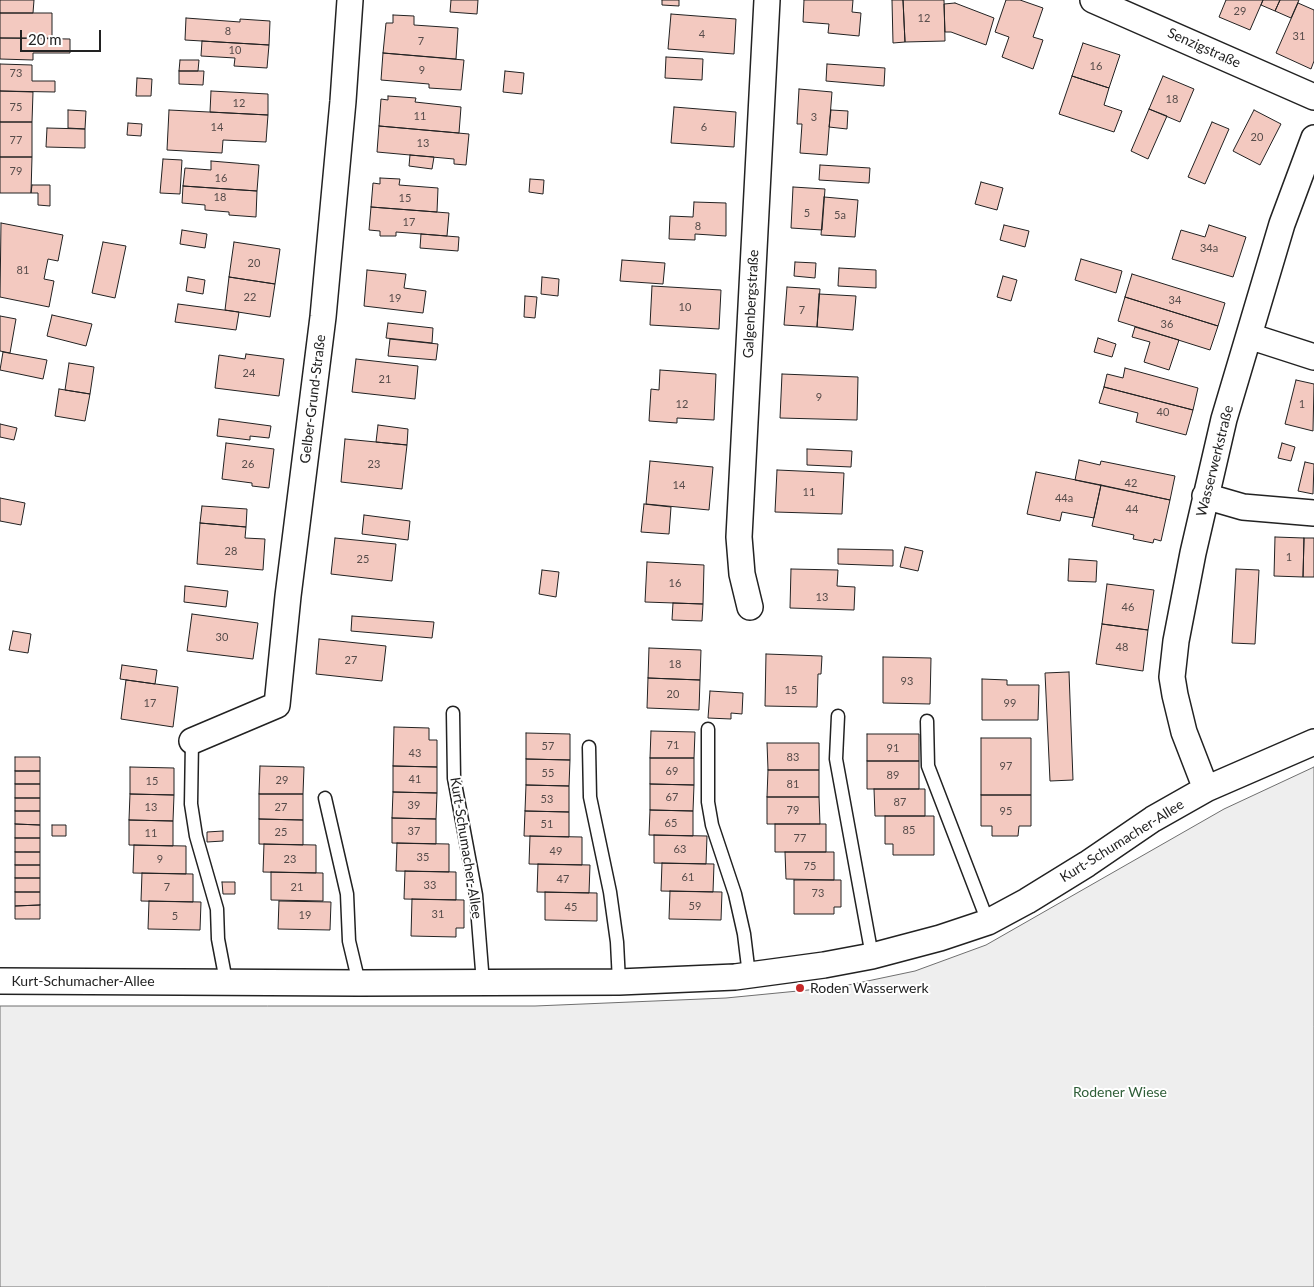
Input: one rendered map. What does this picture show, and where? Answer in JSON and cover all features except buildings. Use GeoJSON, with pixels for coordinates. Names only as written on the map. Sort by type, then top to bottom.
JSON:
{"type":"FeatureCollection","features":[{"type":"Feature","properties":{"kind":"street","name":"Gelber-Grund-Straße"},"geometry":{"type":"LineString","coordinates":[[192,742],[277,705],[288,596],[323,317],[343,101],[350,0]]}},
{"type":"Feature","properties":{"kind":"street","name":"Galgenbergstraße"},"geometry":{"type":"LineString","coordinates":[[750,607],[742,574],[739,537],[767,0]]}},
{"type":"Feature","properties":{"kind":"street","name":"Senzigstraße"},"geometry":{"type":"LineString","coordinates":[[1093,0],[1314,97]]}},
{"type":"Feature","properties":{"kind":"street","name":"Wasserwerkstraße"},"geometry":{"type":"LineString","coordinates":[[1206,789],[1184,732],[1174,695],[1172,676],[1176,641],[1205,496],[1224,419],[1282,224],[1312,147]]}},
{"type":"Feature","properties":{"kind":"street"},"geometry":{"type":"LineString","coordinates":[[1248,336],[1314,357]]}},
{"type":"Feature","properties":{"kind":"street"},"geometry":{"type":"LineString","coordinates":[[1205,496],[1243,507],[1314,513]]}},
{"type":"Feature","properties":{"kind":"street","name":"Kurt-Schumacher-Allee"},"geometry":{"type":"LineString","coordinates":[[0,981],[619,982],[749,975],[795,970],[872,956],[940,938],[988,922],[1027,901],[1153,819],[1206,789],[1314,742]]}},
{"type":"Feature","properties":{"kind":"lane","name":"Kurt-Schumacher-Allee"},"geometry":{"type":"LineString","coordinates":[[453,714],[454,778],[476,895],[483,983]]}},
{"type":"Feature","properties":{"kind":"lane"},"geometry":{"type":"LineString","coordinates":[[838,716],[836,759],[872,956]]}},
{"type":"Feature","properties":{"kind":"lane"},"geometry":{"type":"LineString","coordinates":[[927,721],[928,766],[988,922]]}},
{"type":"Feature","properties":{"kind":"lane"},"geometry":{"type":"LineString","coordinates":[[708,729],[708,802],[712,825],[735,894],[744,934],[749,975]]}},
{"type":"Feature","properties":{"kind":"lane"},"geometry":{"type":"LineString","coordinates":[[192,742],[191,804],[196,836],[217,909],[218,939],[226,982]]}},
{"type":"Feature","properties":{"kind":"lane"},"geometry":{"type":"LineString","coordinates":[[589,746],[590,797],[610,892],[617,942],[619,982]]}},
{"type":"Feature","properties":{"kind":"lane"},"geometry":{"type":"LineString","coordinates":[[325,798],[347,894],[349,941],[359,983]]}},
{"type":"Feature","properties":{"kind":"green space","name":"Rodener Wiese"},"geometry":{"type":"Polygon","coordinates":[[[1314,767],[1314,1287],[0,1287],[0,1006],[535,1006],[726,998],[839,987],[915,971],[986,945],[1224,809],[1314,767]]]}},
{"type":"Feature","properties":{"kind":"place","name":"Roden Wasserwerk"},"geometry":{"type":"Point","coordinates":[800,988]}}]}
